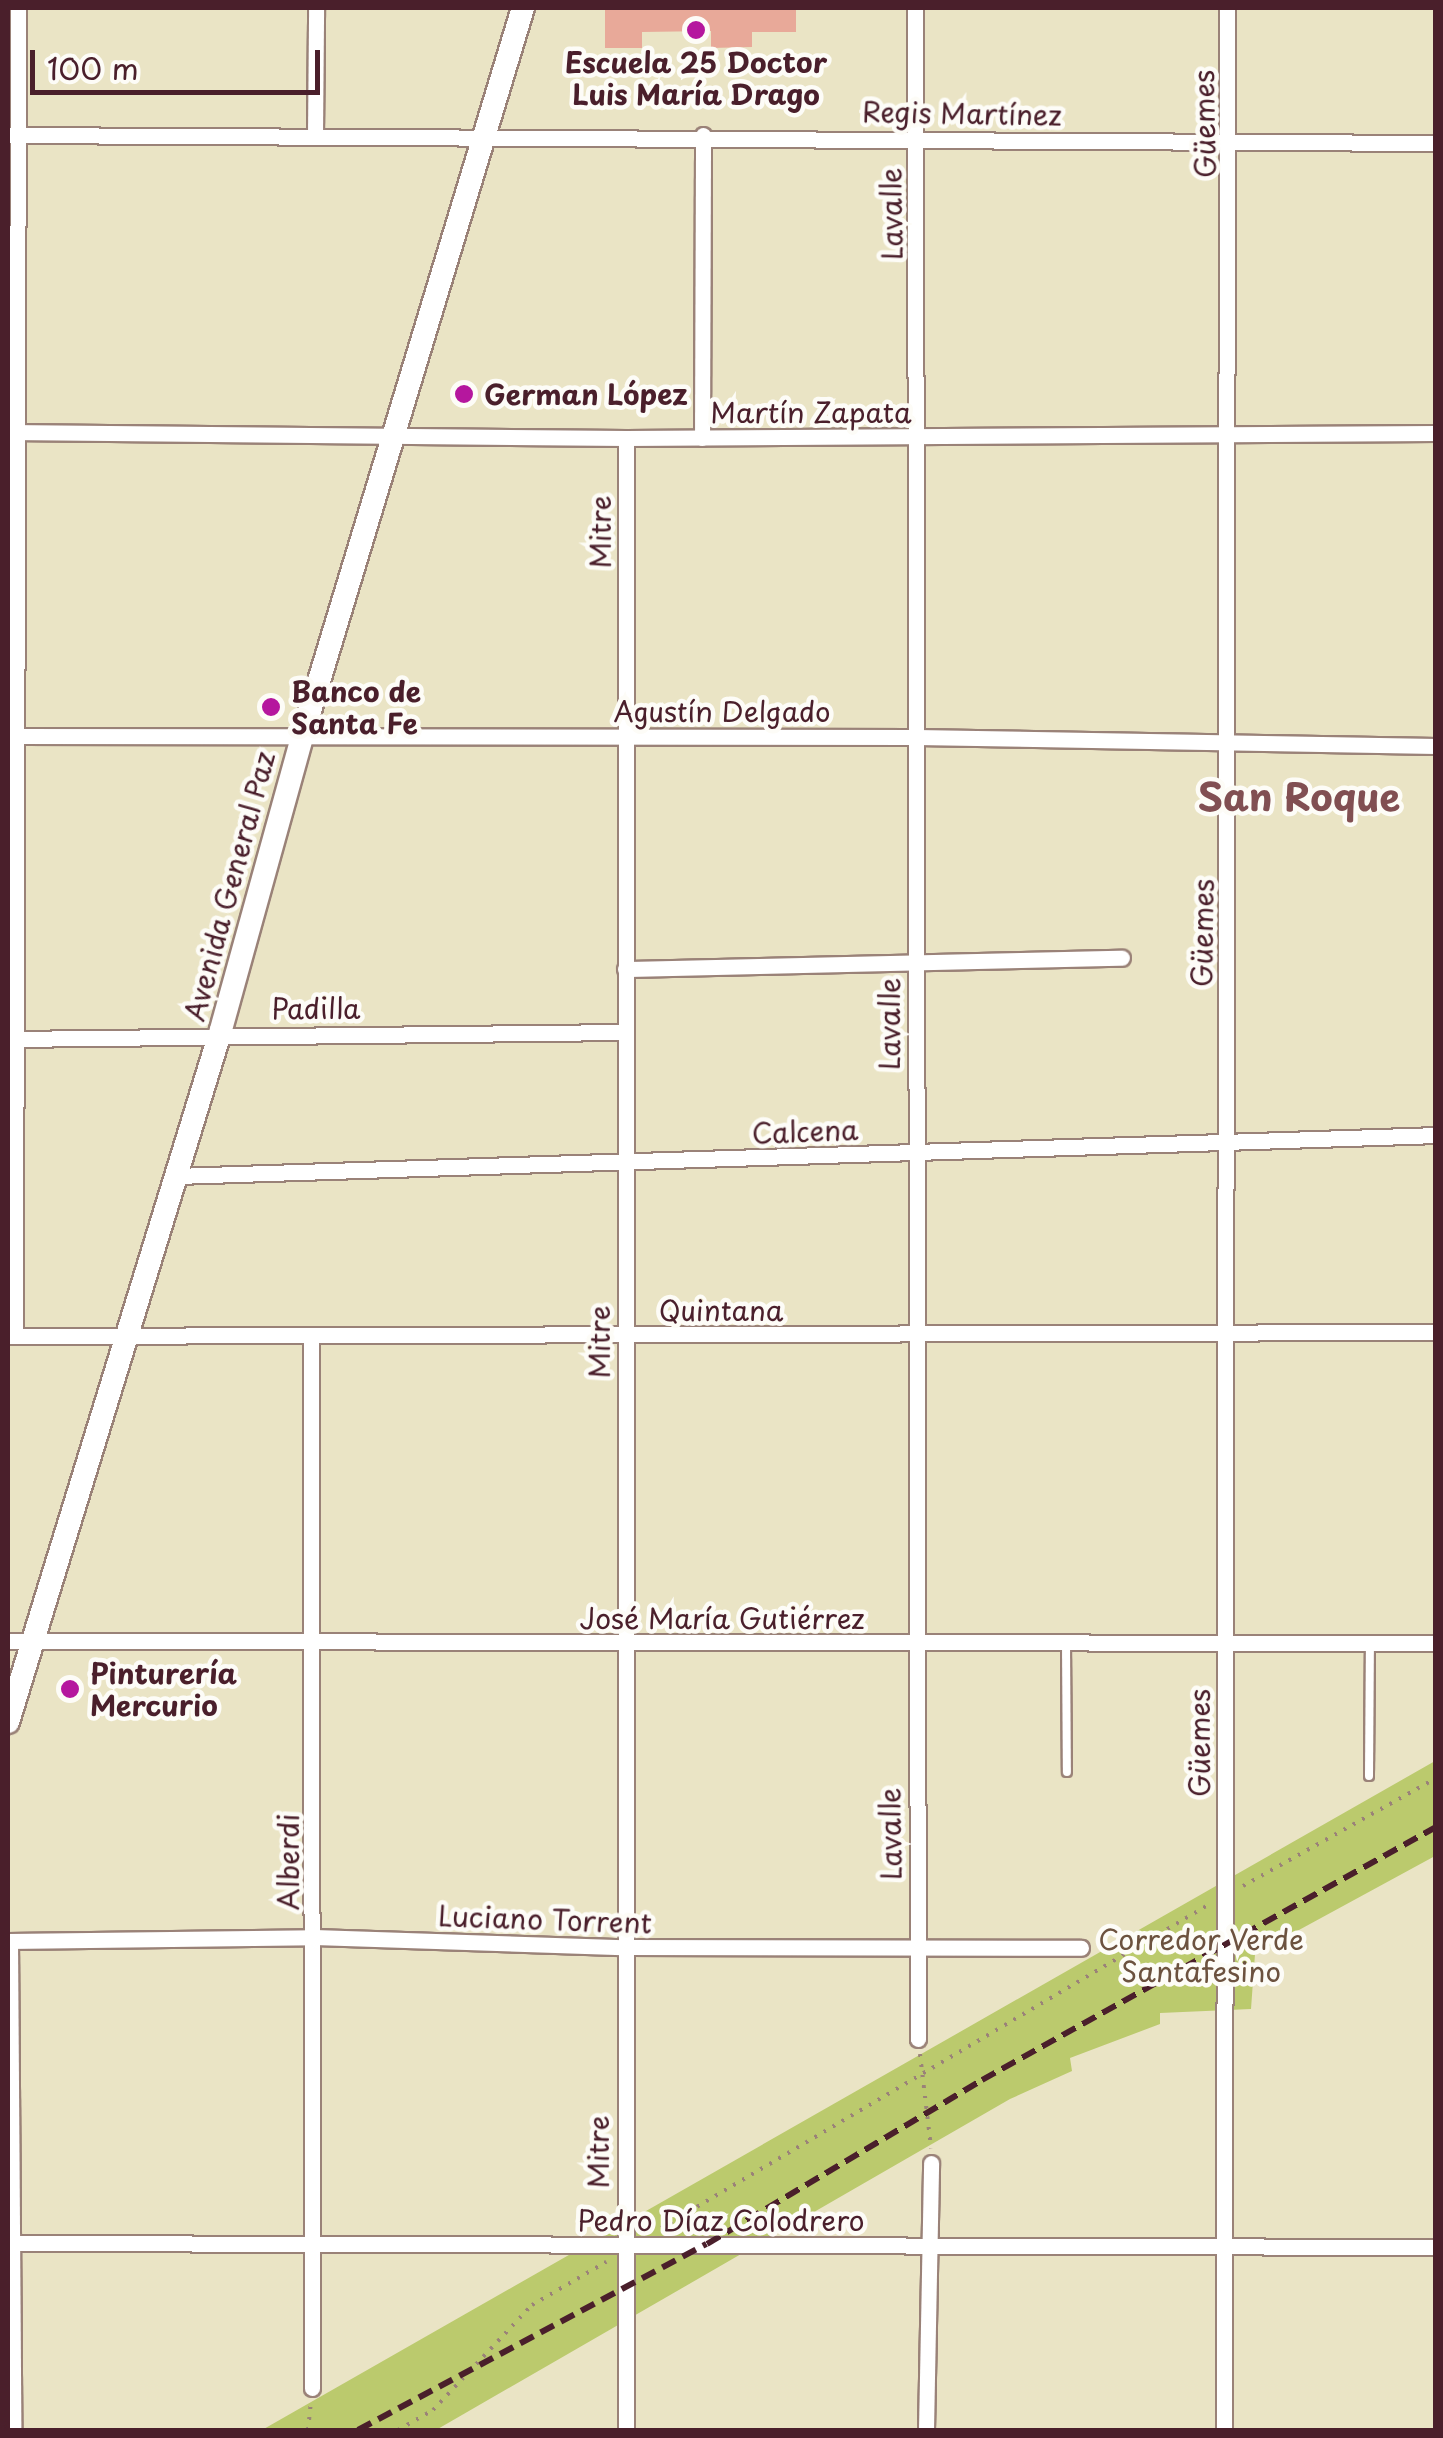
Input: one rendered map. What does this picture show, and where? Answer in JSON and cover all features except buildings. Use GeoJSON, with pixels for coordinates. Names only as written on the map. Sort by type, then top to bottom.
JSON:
{"type":"FeatureCollection","features":[{"type":"Feature","properties":{"kind":"main road","name":"Avenida General Paz"},"geometry":{"type":"LineString","coordinates":[[8,1722],[220,1034],[302,737],[523,8]]}},
{"type":"Feature","properties":{"kind":"street"},"geometry":{"type":"LineString","coordinates":[[12,1336],[11,135],[18,8]]}},
{"type":"Feature","properties":{"kind":"street"},"geometry":{"type":"LineString","coordinates":[[316,8],[316,135]]}},
{"type":"Feature","properties":{"kind":"street","name":"Lavalle"},"geometry":{"type":"LineString","coordinates":[[915,8],[919,436],[912,1335],[918,2039]]}},
{"type":"Feature","properties":{"kind":"street","name":"Güemes"},"geometry":{"type":"LineString","coordinates":[[1224,2430],[1223,1141],[1230,747],[1230,143],[1226,8]]}},
{"type":"Feature","properties":{"kind":"street","name":"Regis Martínez"},"geometry":{"type":"LineString","coordinates":[[11,135],[915,136],[1436,143]]}},
{"type":"Feature","properties":{"kind":"street"},"geometry":{"type":"LineString","coordinates":[[702,438],[703,135]]}},
{"type":"Feature","properties":{"kind":"street","name":"Martín Zapata"},"geometry":{"type":"LineString","coordinates":[[11,432],[626,438],[1436,434]]}},
{"type":"Feature","properties":{"kind":"street","name":"Mitre"},"geometry":{"type":"LineString","coordinates":[[626,438],[626,2430]]}},
{"type":"Feature","properties":{"kind":"street","name":"Agustín Delgado"},"geometry":{"type":"LineString","coordinates":[[11,736],[916,737],[1230,747],[1436,746]]}},
{"type":"Feature","properties":{"kind":"street"},"geometry":{"type":"LineString","coordinates":[[625,969],[1122,958]]}},
{"type":"Feature","properties":{"kind":"street","name":"Padilla"},"geometry":{"type":"LineString","coordinates":[[11,1039],[625,1032]]}},
{"type":"Feature","properties":{"kind":"street","name":"Calcena"},"geometry":{"type":"LineString","coordinates":[[176,1176],[1436,1135]]}},
{"type":"Feature","properties":{"kind":"street","name":"Quintana"},"geometry":{"type":"LineString","coordinates":[[12,1336],[1436,1332]]}},
{"type":"Feature","properties":{"kind":"street","name":"Alberdi"},"geometry":{"type":"LineString","coordinates":[[311,1336],[312,2388]]}},
{"type":"Feature","properties":{"kind":"street","name":"José María Gutiérrez"},"geometry":{"type":"LineString","coordinates":[[8,1642],[1436,1643]]}},
{"type":"Feature","properties":{"kind":"street","name":"Luciano Torrent"},"geometry":{"type":"LineString","coordinates":[[9,1941],[314,1937],[624,1948],[1082,1948]]}},
{"type":"Feature","properties":{"kind":"street"},"geometry":{"type":"LineString","coordinates":[[9,1941],[13,2430]]}},
{"type":"Feature","properties":{"kind":"street"},"geometry":{"type":"LineString","coordinates":[[926,2430],[932,2163]]}},
{"type":"Feature","properties":{"kind":"street","name":"Pedro Díaz Colodrero"},"geometry":{"type":"LineString","coordinates":[[11,2242],[626,2248],[932,2244],[1436,2247]]}},
{"type":"Feature","properties":{"kind":"lane"},"geometry":{"type":"LineString","coordinates":[[1369,1776],[1370,1642]]}},
{"type":"Feature","properties":{"kind":"lane"},"geometry":{"type":"LineString","coordinates":[[1066,1644],[1067,1772]]}},
{"type":"Feature","properties":{"kind":"path"},"geometry":{"type":"LineString","coordinates":[[398,2430],[433,2410],[532,2304],[1048,1998]]}},
{"type":"Feature","properties":{"kind":"path"},"geometry":{"type":"LineString","coordinates":[[918,2039],[932,2163]]}},
{"type":"Feature","properties":{"kind":"path"},"geometry":{"type":"LineString","coordinates":[[308,2430],[312,2388]]}},
{"type":"Feature","properties":{"kind":"green space","name":"Corredor Verde Santafesino"},"geometry":{"type":"Polygon","coordinates":[[[1435,1761],[1435,1856],[1255,1954],[1251,2009],[1160,2013],[1160,2024],[1070,2058],[1072,2071],[1010,2099],[436,2430],[262,2430],[1435,1761]]]}},
{"type":"Feature","properties":{"kind":"railway"},"geometry":{"type":"LineString","coordinates":[[358,2430],[707,2244],[982,2080],[1436,1827]]}},
{"type":"Feature","properties":{"kind":"place","name":"Escuela 25 Doctor Luis María Drago"},"geometry":{"type":"Point","coordinates":[696,30]}},
{"type":"Feature","properties":{"kind":"place","name":"German López"},"geometry":{"type":"Point","coordinates":[464,394]}},
{"type":"Feature","properties":{"kind":"place","name":"Banco de Santa Fe"},"geometry":{"type":"Point","coordinates":[271,707]}},
{"type":"Feature","properties":{"kind":"place","name":"Pinturería Mercurio"},"geometry":{"type":"Point","coordinates":[70,1689]}},
{"type":"Feature","properties":{"kind":"district","name":"San Roque"},"geometry":{"type":"Point","coordinates":[1299,796]}}]}
